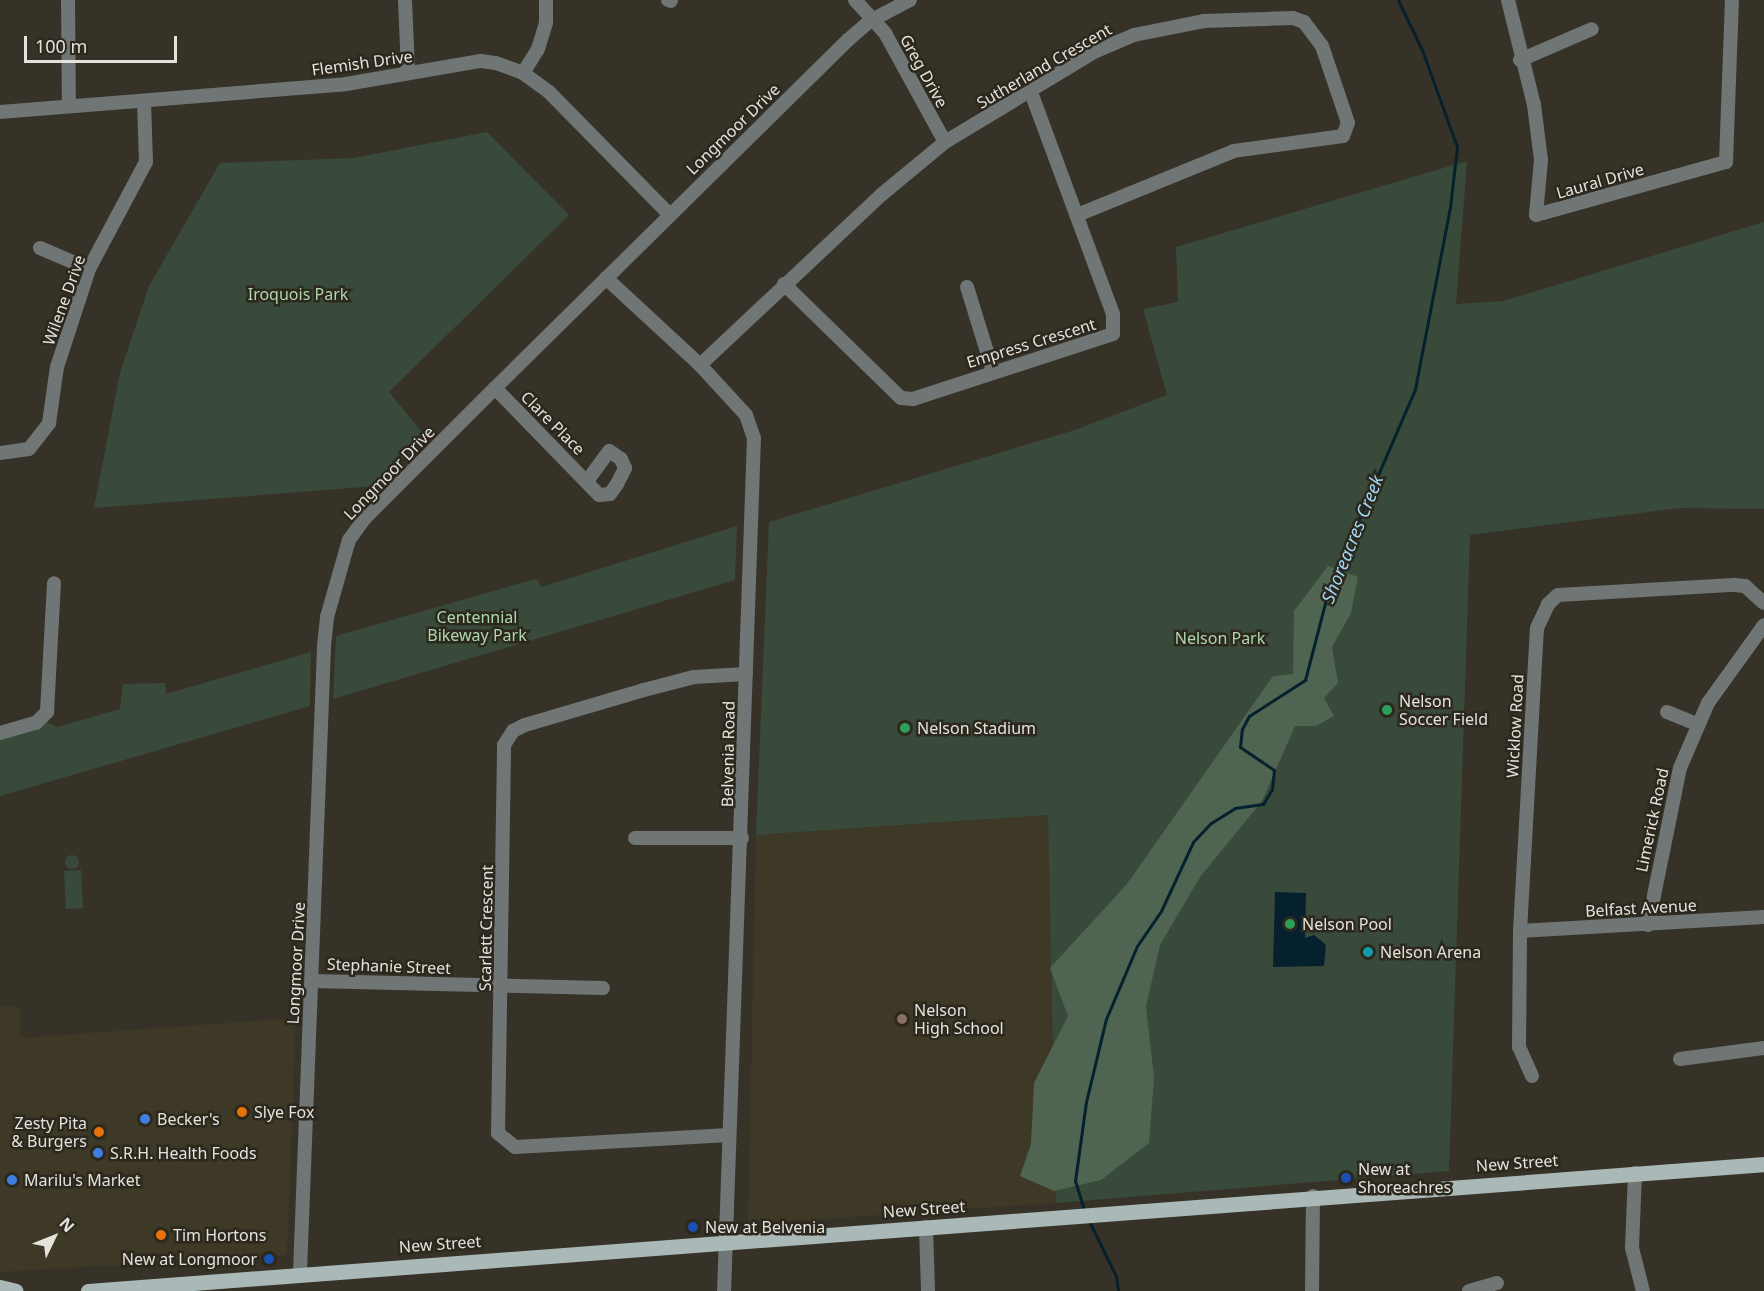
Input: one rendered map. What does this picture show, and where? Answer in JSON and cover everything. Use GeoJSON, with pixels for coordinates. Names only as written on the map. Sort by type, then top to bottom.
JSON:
{"type":"FeatureCollection","features":[{"type":"Feature","properties":{"kind":"main road","name":"New Street"},"geometry":{"type":"LineString","coordinates":[[88,1291],[122,1290],[300,1272],[1764,1164]]}},
{"type":"Feature","properties":{"kind":"main road"},"geometry":{"type":"LineString","coordinates":[[0,1287],[16,1291]]}},
{"type":"Feature","properties":{"kind":"street"},"geometry":{"type":"LineString","coordinates":[[68,0],[69,106]]}},
{"type":"Feature","properties":{"kind":"street"},"geometry":{"type":"LineString","coordinates":[[405,0],[408,72]]}},
{"type":"Feature","properties":{"kind":"street"},"geometry":{"type":"LineString","coordinates":[[523,73],[543,31],[546,0]]}},
{"type":"Feature","properties":{"kind":"street","name":"Greg Drive"},"geometry":{"type":"LineString","coordinates":[[855,0],[870,21],[885,33],[945,142]]}},
{"type":"Feature","properties":{"kind":"street","name":"Longmoor Drive"},"geometry":{"type":"LineString","coordinates":[[300,1272],[324,646],[336,580],[349,540],[364,519],[669,214],[870,21],[910,0]]}},
{"type":"Feature","properties":{"kind":"street","name":"Laural Drive"},"geometry":{"type":"LineString","coordinates":[[1508,0],[1520,60],[1534,105],[1541,160],[1536,215],[1726,162],[1732,0]]}},
{"type":"Feature","properties":{"kind":"street","name":"Sutherland Crescent"},"geometry":{"type":"LineString","coordinates":[[700,365],[784,284],[945,142],[1096,51],[1134,35],[1204,21],[1293,18],[1304,22],[1322,46],[1348,123],[1343,136],[1234,151],[1077,214]]}},
{"type":"Feature","properties":{"kind":"street"},"geometry":{"type":"LineString","coordinates":[[1520,60],[1592,29]]}},
{"type":"Feature","properties":{"kind":"street","name":"Flemish Drive"},"geometry":{"type":"LineString","coordinates":[[0,112],[346,84],[408,72],[481,62],[507,65],[523,73],[549,92],[669,214]]}},
{"type":"Feature","properties":{"kind":"street","name":"Empress Crescent"},"geometry":{"type":"LineString","coordinates":[[784,284],[900,398],[912,399],[993,371],[1096,342],[1113,334],[1113,314],[1030,90]]}},
{"type":"Feature","properties":{"kind":"street","name":"Wilene Drive"},"geometry":{"type":"LineString","coordinates":[[0,453],[29,449],[46,430],[57,367],[89,269],[146,162],[144,101]]}},
{"type":"Feature","properties":{"kind":"street"},"geometry":{"type":"LineString","coordinates":[[40,248],[89,269]]}},
{"type":"Feature","properties":{"kind":"street","name":"Belvenia Road"},"geometry":{"type":"LineString","coordinates":[[606,278],[700,365],[746,415],[754,438],[742,838],[724,1291]]}},
{"type":"Feature","properties":{"kind":"street"},"geometry":{"type":"LineString","coordinates":[[967,287],[993,371]]}},
{"type":"Feature","properties":{"kind":"street","name":"Clare Place"},"geometry":{"type":"LineString","coordinates":[[495,388],[587,481]]}},
{"type":"Feature","properties":{"kind":"street"},"geometry":{"type":"LineString","coordinates":[[0,733],[36,723],[47,712],[54,583]]}},
{"type":"Feature","properties":{"kind":"street","name":"Wicklow Road"},"geometry":{"type":"LineString","coordinates":[[1532,1076],[1519,1047],[1520,931],[1537,628],[1548,604],[1558,595],[1734,585],[1745,586],[1764,603]]}},
{"type":"Feature","properties":{"kind":"street","name":"Limerick Road"},"geometry":{"type":"LineString","coordinates":[[1648,926],[1680,768],[1697,724],[1734,662],[1764,626]]}},
{"type":"Feature","properties":{"kind":"street","name":"Scarlett Crescent"},"geometry":{"type":"LineString","coordinates":[[729,1135],[515,1147],[507,1144],[498,1133],[504,745],[513,730],[694,677],[746,674]]}},
{"type":"Feature","properties":{"kind":"street"},"geometry":{"type":"LineString","coordinates":[[1667,712],[1697,724]]}},
{"type":"Feature","properties":{"kind":"street"},"geometry":{"type":"LineString","coordinates":[[635,838],[742,838]]}},
{"type":"Feature","properties":{"kind":"street","name":"Belfast Avenue"},"geometry":{"type":"LineString","coordinates":[[1520,931],[1648,926],[1764,917]]}},
{"type":"Feature","properties":{"kind":"street","name":"Stephanie Street"},"geometry":{"type":"LineString","coordinates":[[312,981],[603,988]]}},
{"type":"Feature","properties":{"kind":"street"},"geometry":{"type":"LineString","coordinates":[[1680,1059],[1764,1048]]}},
{"type":"Feature","properties":{"kind":"street"},"geometry":{"type":"LineString","coordinates":[[1635,1173],[1632,1248],[1643,1291]]}},
{"type":"Feature","properties":{"kind":"street"},"geometry":{"type":"LineString","coordinates":[[1312,1291],[1314,1196]]}},
{"type":"Feature","properties":{"kind":"street"},"geometry":{"type":"LineString","coordinates":[[926,1227],[928,1291]]}},
{"type":"Feature","properties":{"kind":"street"},"geometry":{"type":"LineString","coordinates":[[1469,1291],[1497,1283]]}},
{"type":"Feature","properties":{"kind":"shaded area","name":"Nelson High School"},"geometry":{"type":"Polygon","coordinates":[[[1048,815],[1056,1203],[748,1224],[756,835],[1048,815]]]}},
{"type":"Feature","properties":{"kind":"shaded area"},"geometry":{"type":"Polygon","coordinates":[[[0,1006],[20,1007],[21,1038],[296,1018],[287,1255],[0,1272],[0,1006]]]}},
{"type":"Feature","properties":{"kind":"green space","name":"Iroquois Park"},"geometry":{"type":"Polygon","coordinates":[[[487,132],[569,215],[389,392],[426,437],[377,486],[94,508],[120,373],[149,286],[220,163],[354,158],[487,132]]]}},
{"type":"Feature","properties":{"kind":"green space","name":"Nelson Park"},"geometry":{"type":"Polygon","coordinates":[[[1467,161],[1456,304],[1503,301],[1764,222],[1764,509],[1679,508],[1470,535],[1449,1171],[1056,1203],[1048,815],[756,835],[769,522],[1075,430],[1167,395],[1143,309],[1178,302],[1176,247],[1467,161]]]}},
{"type":"Feature","properties":{"kind":"green space","name":"Centennial Bikeway Park"},"geometry":{"type":"Polygon","coordinates":[[[737,526],[735,580],[333,699],[336,636],[532,580],[538,580],[541,587],[737,526]]]}},
{"type":"Feature","properties":{"kind":"green space"},"geometry":{"type":"Polygon","coordinates":[[[1328,566],[1358,577],[1351,613],[1332,647],[1338,683],[1324,698],[1334,716],[1316,726],[1295,726],[1262,801],[1200,877],[1160,945],[1146,1006],[1154,1078],[1149,1143],[1101,1180],[1054,1191],[1020,1176],[1031,1144],[1034,1083],[1068,1016],[1050,968],[1127,884],[1273,676],[1293,674],[1294,611],[1328,566]]]}},
{"type":"Feature","properties":{"kind":"green space"},"geometry":{"type":"Polygon","coordinates":[[[311,652],[310,706],[0,796],[0,739],[46,721],[57,727],[120,709],[123,684],[165,683],[166,694],[311,652]]]}},
{"type":"Feature","properties":{"kind":"green space"},"geometry":{"type":"Polygon","coordinates":[[[69,855],[75,855],[79,862],[75,869],[69,869],[65,865],[65,859],[69,855]]]}},
{"type":"Feature","properties":{"kind":"green space"},"geometry":{"type":"Polygon","coordinates":[[[81,870],[83,908],[66,909],[64,871],[81,870]]]}},
{"type":"Feature","properties":{"kind":"water","name":"Nelson Pool"},"geometry":{"type":"Polygon","coordinates":[[[1275,892],[1306,893],[1305,938],[1314,935],[1326,945],[1324,966],[1273,967],[1275,892]]]}},
{"type":"Feature","properties":{"kind":"waterway","name":"Shoreacres Creek"},"geometry":{"type":"LineString","coordinates":[[1084,1210],[1075,1181],[1086,1102],[1106,1019],[1137,946],[1161,911],[1193,842],[1211,823],[1235,808],[1263,804],[1272,789],[1274,770],[1240,747],[1242,729],[1249,716],[1305,680],[1329,588],[1415,389],[1450,207],[1457,147],[1422,50],[1398,0]]}},
{"type":"Feature","properties":{"kind":"waterway","name":"Shoreacres Creek"},"geometry":{"type":"LineString","coordinates":[[1089,1221],[1116,1276],[1118,1291]]}},
{"type":"Feature","properties":{"kind":"place","name":"Nelson Soccer Field"},"geometry":{"type":"Point","coordinates":[1387,710]}},
{"type":"Feature","properties":{"kind":"place","name":"Nelson Stadium"},"geometry":{"type":"Point","coordinates":[905,728]}},
{"type":"Feature","properties":{"kind":"place","name":"Nelson Pool"},"geometry":{"type":"Point","coordinates":[1290,924]}},
{"type":"Feature","properties":{"kind":"place","name":"Nelson Arena"},"geometry":{"type":"Point","coordinates":[1368,952]}},
{"type":"Feature","properties":{"kind":"place","name":"Nelson High School"},"geometry":{"type":"Point","coordinates":[902,1019]}},
{"type":"Feature","properties":{"kind":"place","name":"Slye Fox"},"geometry":{"type":"Point","coordinates":[242,1112]}},
{"type":"Feature","properties":{"kind":"place","name":"Becker's"},"geometry":{"type":"Point","coordinates":[145,1119]}},
{"type":"Feature","properties":{"kind":"place","name":"Zesty Pita & Burgers"},"geometry":{"type":"Point","coordinates":[99,1132]}},
{"type":"Feature","properties":{"kind":"place","name":"S.R.H. Health Foods"},"geometry":{"type":"Point","coordinates":[98,1153]}},
{"type":"Feature","properties":{"kind":"place","name":"New at Shoreachres"},"geometry":{"type":"Point","coordinates":[1346,1178]}},
{"type":"Feature","properties":{"kind":"place","name":"Marilu's Market"},"geometry":{"type":"Point","coordinates":[12,1180]}},
{"type":"Feature","properties":{"kind":"place","name":"New at Belvenia"},"geometry":{"type":"Point","coordinates":[693,1227]}},
{"type":"Feature","properties":{"kind":"place","name":"Tim Hortons"},"geometry":{"type":"Point","coordinates":[161,1235]}},
{"type":"Feature","properties":{"kind":"place","name":"New at Longmoor"},"geometry":{"type":"Point","coordinates":[269,1259]}}]}
